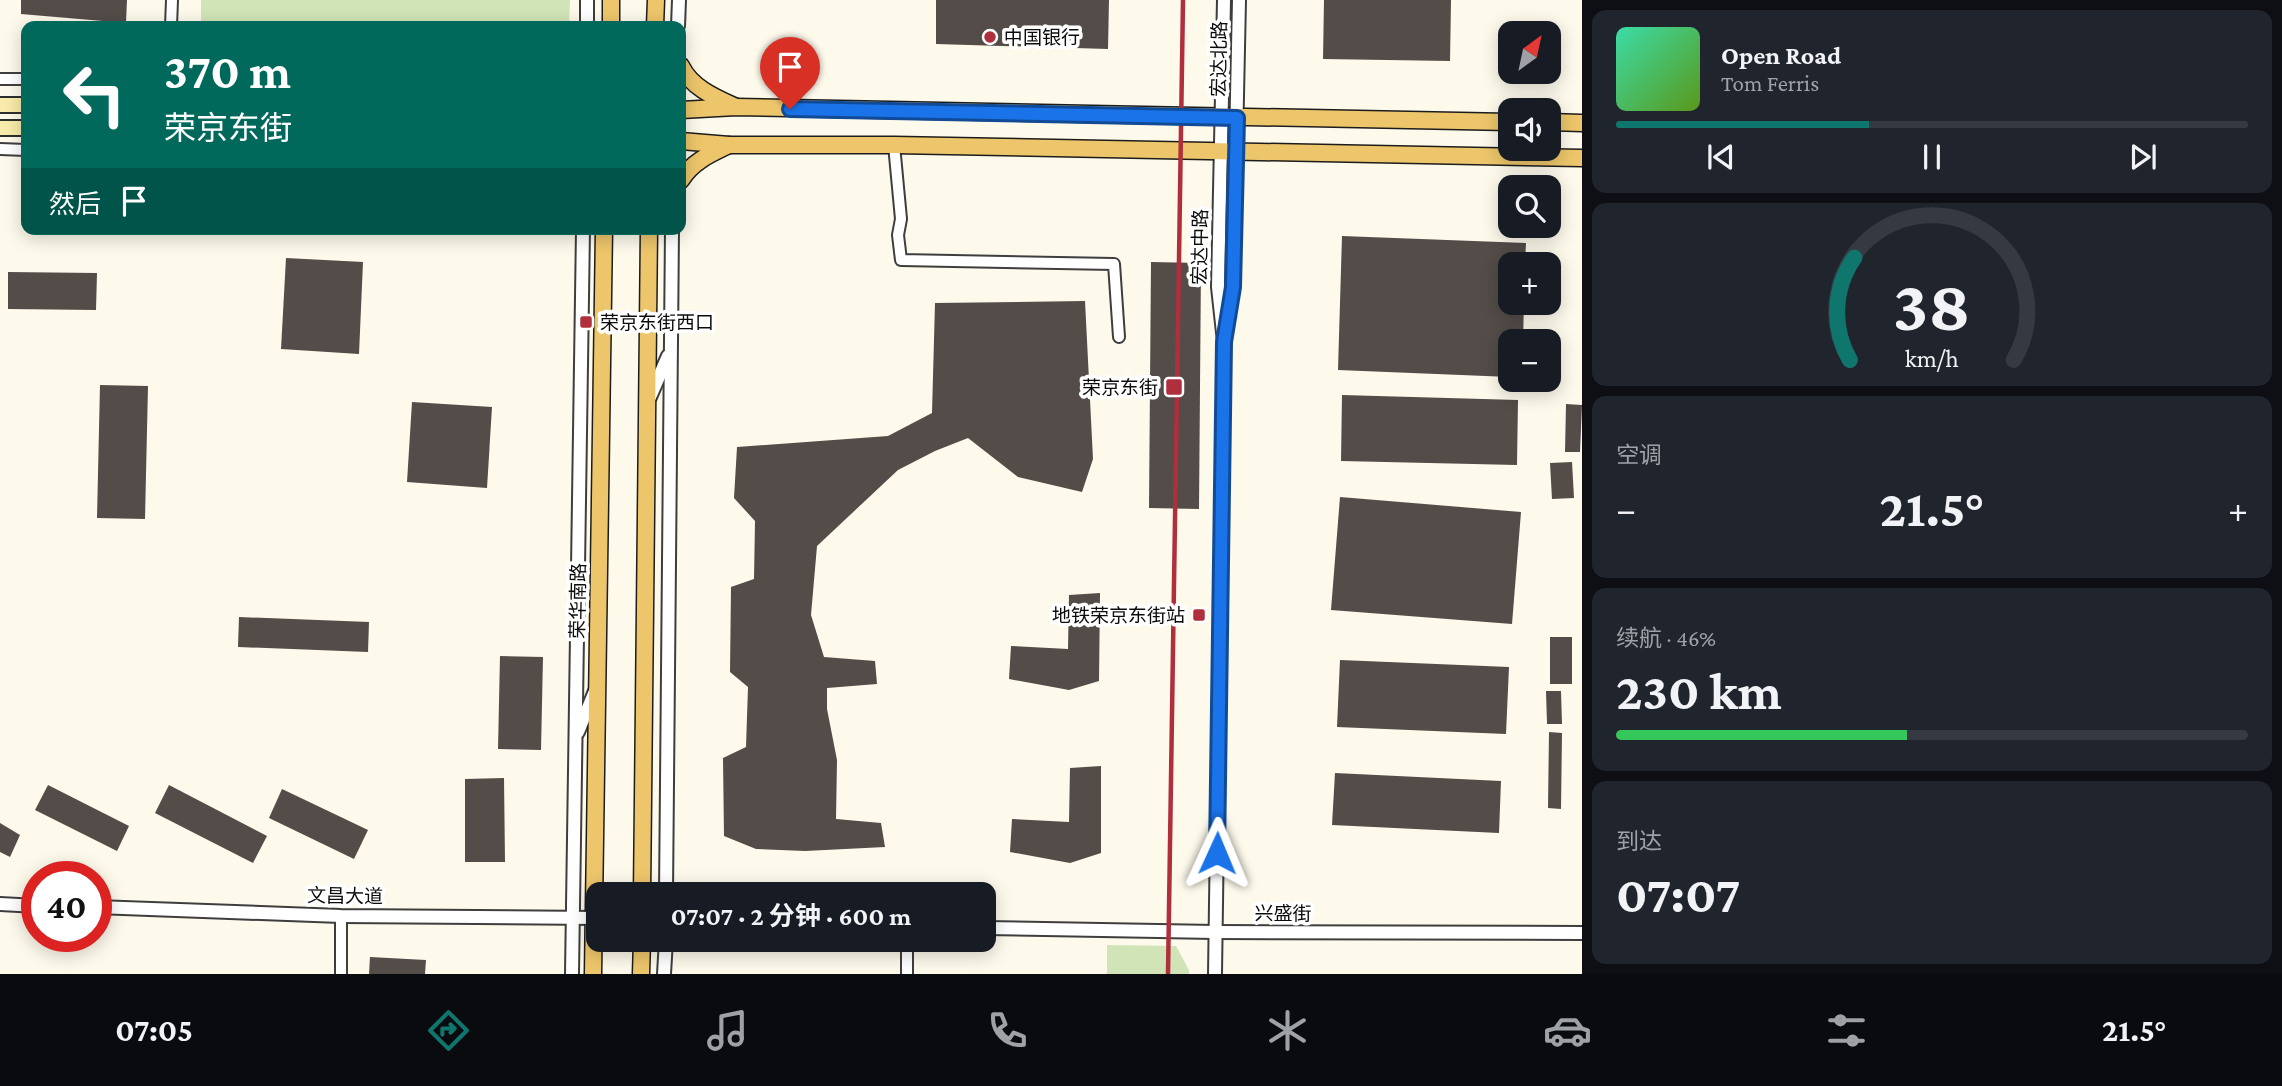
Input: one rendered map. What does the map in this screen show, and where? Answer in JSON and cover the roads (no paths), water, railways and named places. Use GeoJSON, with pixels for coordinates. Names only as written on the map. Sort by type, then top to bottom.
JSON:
{"type":"FeatureCollection","features":[{"type":"Feature","properties":{"kind":"main road"},"geometry":{"type":"LineString","coordinates":[[611,0],[611,21]]}},
{"type":"Feature","properties":{"kind":"main road"},"geometry":{"type":"LineString","coordinates":[[655,21],[656,0]]}},
{"type":"Feature","properties":{"kind":"main road"},"geometry":{"type":"LineString","coordinates":[[686,73],[708,94],[736,107]]}},
{"type":"Feature","properties":{"kind":"main road"},"geometry":{"type":"LineString","coordinates":[[0,105],[21,105]]}},
{"type":"Feature","properties":{"kind":"main road"},"geometry":{"type":"LineString","coordinates":[[686,110],[736,107],[1498,122]]}},
{"type":"Feature","properties":{"kind":"main road"},"geometry":{"type":"LineString","coordinates":[[1561,122],[1582,123]]}},
{"type":"Feature","properties":{"kind":"main road"},"geometry":{"type":"LineString","coordinates":[[0,128],[21,128]]}},
{"type":"Feature","properties":{"kind":"main road"},"geometry":{"type":"LineString","coordinates":[[686,141],[729,145],[894,145],[1582,158]]}},
{"type":"Feature","properties":{"kind":"main road"},"geometry":{"type":"LineString","coordinates":[[686,172],[698,161],[729,145]]}},
{"type":"Feature","properties":{"kind":"main road","name":"荣华南路"},"geometry":{"type":"LineString","coordinates":[[596,882],[604,235]]}},
{"type":"Feature","properties":{"kind":"main road"},"geometry":{"type":"LineString","coordinates":[[642,882],[649,235]]}},
{"type":"Feature","properties":{"kind":"main road","name":"荣华南路"},"geometry":{"type":"LineString","coordinates":[[593,974],[594,952]]}},
{"type":"Feature","properties":{"kind":"main road"},"geometry":{"type":"LineString","coordinates":[[640,974],[641,952]]}},
{"type":"Feature","properties":{"kind":"street"},"geometry":{"type":"LineString","coordinates":[[171,21],[172,0]]}},
{"type":"Feature","properties":{"kind":"street"},"geometry":{"type":"LineString","coordinates":[[587,0],[587,21]]}},
{"type":"Feature","properties":{"kind":"street"},"geometry":{"type":"LineString","coordinates":[[678,21],[679,0]]}},
{"type":"Feature","properties":{"kind":"street","name":"宏达北路"},"geometry":{"type":"LineString","coordinates":[[1224,0],[1229,118]]}},
{"type":"Feature","properties":{"kind":"street","name":"宏达北路"},"geometry":{"type":"LineString","coordinates":[[1229,118],[1239,0]]}},
{"type":"Feature","properties":{"kind":"street"},"geometry":{"type":"LineString","coordinates":[[0,79],[21,79]]}},
{"type":"Feature","properties":{"kind":"street","name":"宏达中路"},"geometry":{"type":"LineString","coordinates":[[1215,974],[1224,342],[1218,287],[1229,152],[1229,118]]}},
{"type":"Feature","properties":{"kind":"street"},"geometry":{"type":"LineString","coordinates":[[894,145],[901,219],[898,235],[901,261],[1114,264],[1119,337]]}},
{"type":"Feature","properties":{"kind":"street"},"geometry":{"type":"LineString","coordinates":[[0,149],[21,150]]}},
{"type":"Feature","properties":{"kind":"street"},"geometry":{"type":"LineString","coordinates":[[572,974],[583,235]]}},
{"type":"Feature","properties":{"kind":"street"},"geometry":{"type":"LineString","coordinates":[[666,882],[672,235]]}},
{"type":"Feature","properties":{"kind":"street"},"geometry":{"type":"LineString","coordinates":[[646,404],[671,350]]}},
{"type":"Feature","properties":{"kind":"street"},"geometry":{"type":"LineString","coordinates":[[575,738],[598,684]]}},
{"type":"Feature","properties":{"kind":"street"},"geometry":{"type":"LineString","coordinates":[[0,904],[21,905]]}},
{"type":"Feature","properties":{"kind":"street","name":"文昌大道"},"geometry":{"type":"LineString","coordinates":[[112,909],[341,916],[586,918]]}},
{"type":"Feature","properties":{"kind":"street"},"geometry":{"type":"LineString","coordinates":[[341,916],[341,974]]}},
{"type":"Feature","properties":{"kind":"street","name":"兴盛街"},"geometry":{"type":"LineString","coordinates":[[996,928],[1582,933]]}},
{"type":"Feature","properties":{"kind":"street"},"geometry":{"type":"LineString","coordinates":[[664,974],[665,952]]}},
{"type":"Feature","properties":{"kind":"street"},"geometry":{"type":"LineString","coordinates":[[907,974],[908,952]]}},
{"type":"Feature","properties":{"kind":"railway"},"geometry":{"type":"LineString","coordinates":[[1168,974],[1183,0]]}},
{"type":"Feature","properties":{"kind":"place","name":"中国银行"},"geometry":{"type":"Point","coordinates":[990,37]}},
{"type":"Feature","properties":{"kind":"place","name":"荣京东街西口"},"geometry":{"type":"Point","coordinates":[586,322]}},
{"type":"Feature","properties":{"kind":"place","name":"荣京东街"},"geometry":{"type":"Point","coordinates":[1174,387]}},
{"type":"Feature","properties":{"kind":"place","name":"地铁荣京东街站"},"geometry":{"type":"Point","coordinates":[1199,615]}}]}
